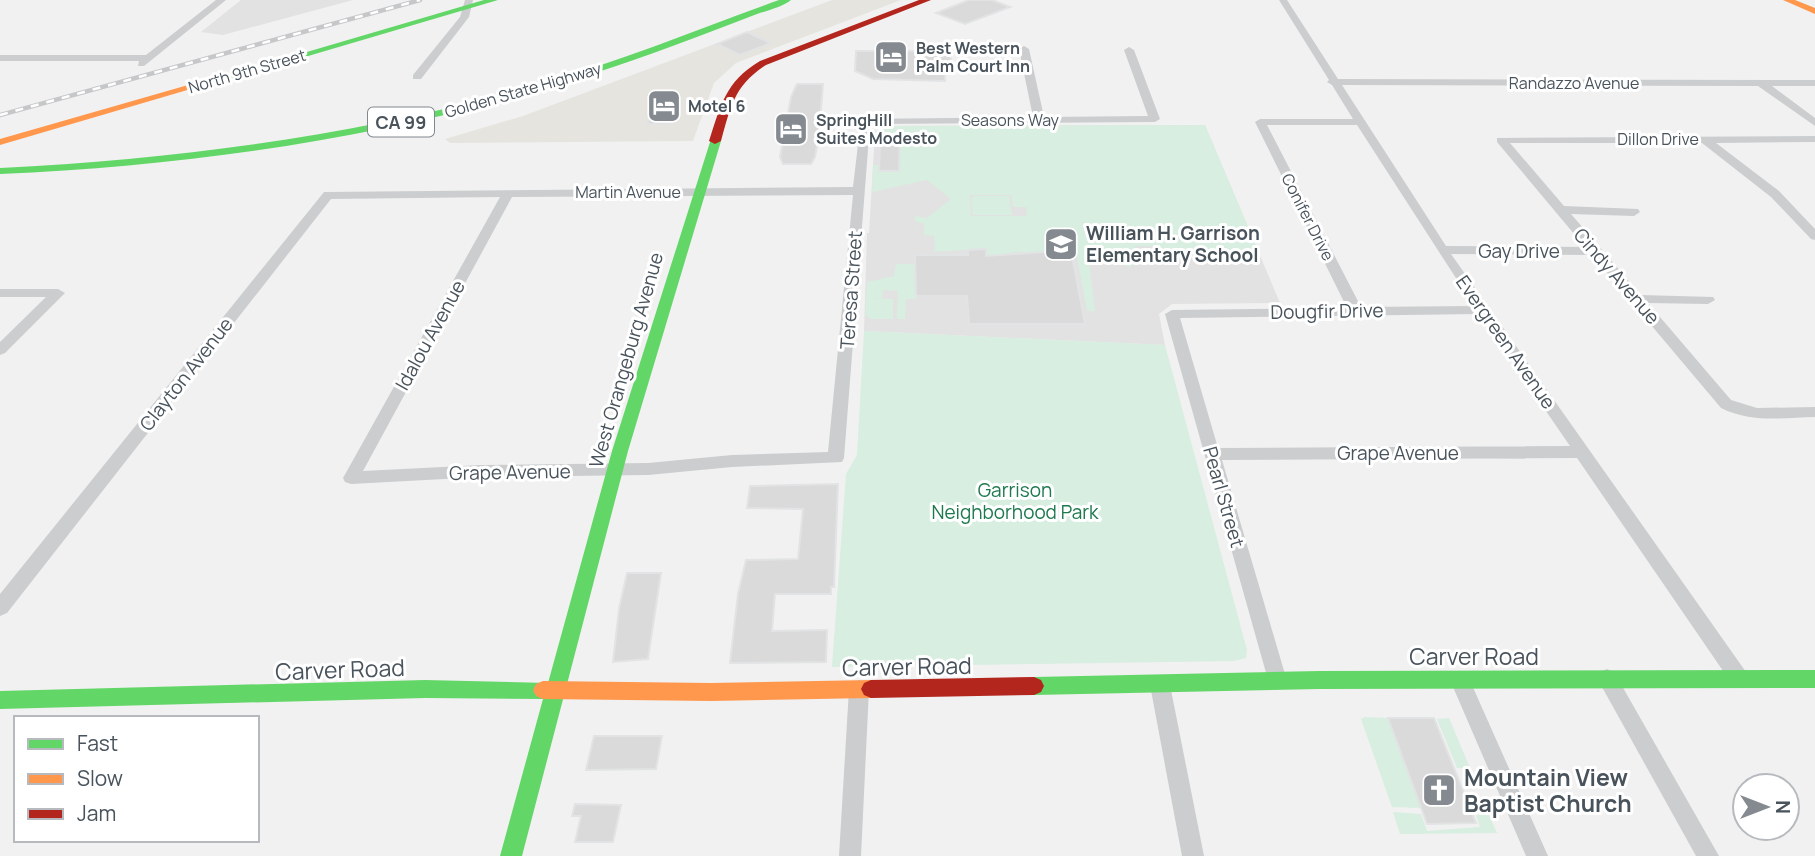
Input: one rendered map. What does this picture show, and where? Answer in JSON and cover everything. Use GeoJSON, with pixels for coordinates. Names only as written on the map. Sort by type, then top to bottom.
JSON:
{"type":"FeatureCollection","features":[{"type":"Feature","properties":{"kind":"main road","name":"North 9th Street"},"geometry":{"type":"LineString","coordinates":[[0,132],[466,3],[494,0]]}},
{"type":"Feature","properties":{"kind":"main road","name":"Golden State Highway"},"geometry":{"type":"LineString","coordinates":[[0,157],[132,149],[242,137],[338,122],[471,93],[597,58],[751,0]]}},
{"type":"Feature","properties":{"kind":"main road","name":"West Orangeburg Avenue"},"geometry":{"type":"LineString","coordinates":[[511,856],[534,783],[615,470],[697,192],[733,86],[743,74],[763,63],[927,0]]}},
{"type":"Feature","properties":{"kind":"main road"},"geometry":{"type":"LineString","coordinates":[[1787,0],[1815,11]]}},
{"type":"Feature","properties":{"kind":"main road","name":"Golden State Highway"},"geometry":{"type":"LineString","coordinates":[[0,171],[122,166],[270,146],[380,126],[545,86],[686,44],[793,1]]}},
{"type":"Feature","properties":{"kind":"main road","name":"North 9th Street"},"geometry":{"type":"LineString","coordinates":[[0,142],[466,3]]}},
{"type":"Feature","properties":{"kind":"main road"},"geometry":{"type":"LineString","coordinates":[[471,93],[555,65]]}},
{"type":"Feature","properties":{"kind":"main road","name":"Carver Road"},"geometry":{"type":"LineString","coordinates":[[0,700],[425,689],[859,689],[1277,681],[1815,679]]}},
{"type":"Feature","properties":{"kind":"street"},"geometry":{"type":"LineString","coordinates":[[0,58],[144,61],[222,0]]}},
{"type":"Feature","properties":{"kind":"street","name":"Evergreen Avenue"},"geometry":{"type":"LineString","coordinates":[[1283,0],[1332,82],[1483,310],[1739,678]]}},
{"type":"Feature","properties":{"kind":"street"},"geometry":{"type":"LineString","coordinates":[[417,78],[464,17],[466,3]]}},
{"type":"Feature","properties":{"kind":"street"},"geometry":{"type":"LineString","coordinates":[[1024,49],[1039,120]]}},
{"type":"Feature","properties":{"kind":"street","name":"Seasons Way"},"geometry":{"type":"LineString","coordinates":[[865,121],[1155,119],[1129,50]]}},
{"type":"Feature","properties":{"kind":"street","name":"Randazzo Avenue"},"geometry":{"type":"LineString","coordinates":[[1332,82],[1815,83]]}},
{"type":"Feature","properties":{"kind":"street"},"geometry":{"type":"LineString","coordinates":[[1761,83],[1815,123]]}},
{"type":"Feature","properties":{"kind":"street","name":"Teresa Street"},"geometry":{"type":"LineString","coordinates":[[836,458],[865,121]]}},
{"type":"Feature","properties":{"kind":"street","name":"Conifer Drive"},"geometry":{"type":"LineString","coordinates":[[1356,311],[1260,122],[1359,122]]}},
{"type":"Feature","properties":{"kind":"street","name":"Dillon Drive"},"geometry":{"type":"LineString","coordinates":[[1501,139],[1815,139]]}},
{"type":"Feature","properties":{"kind":"street","name":"Cindy Avenue"},"geometry":{"type":"LineString","coordinates":[[1501,139],[1721,399],[1735,410],[1815,412]]}},
{"type":"Feature","properties":{"kind":"street"},"geometry":{"type":"LineString","coordinates":[[1704,139],[1775,194],[1815,236]]}},
{"type":"Feature","properties":{"kind":"street","name":"Martin Avenue"},"geometry":{"type":"LineString","coordinates":[[398,194],[858,191]]}},
{"type":"Feature","properties":{"kind":"street","name":"Idalou Avenue"},"geometry":{"type":"LineString","coordinates":[[351,478],[508,193]]}},
{"type":"Feature","properties":{"kind":"street","name":"Clayton Avenue"},"geometry":{"type":"LineString","coordinates":[[0,608],[328,195],[398,194]]}},
{"type":"Feature","properties":{"kind":"street"},"geometry":{"type":"LineString","coordinates":[[1560,210],[1634,212]]}},
{"type":"Feature","properties":{"kind":"street","name":"Gay Drive"},"geometry":{"type":"LineString","coordinates":[[1443,250],[1595,251]]}},
{"type":"Feature","properties":{"kind":"street"},"geometry":{"type":"LineString","coordinates":[[0,293],[58,293],[0,350]]}},
{"type":"Feature","properties":{"kind":"street"},"geometry":{"type":"LineString","coordinates":[[1639,299],[1708,300]]}},
{"type":"Feature","properties":{"kind":"street","name":"Dougfir Drive"},"geometry":{"type":"LineString","coordinates":[[1172,314],[1483,310]]}},
{"type":"Feature","properties":{"kind":"street","name":"Pearl Street"},"geometry":{"type":"LineString","coordinates":[[1172,314],[1277,681]]}},
{"type":"Feature","properties":{"kind":"street","name":"Grape Avenue"},"geometry":{"type":"LineString","coordinates":[[1213,454],[1583,452]]}},
{"type":"Feature","properties":{"kind":"street","name":"Grape Avenue"},"geometry":{"type":"LineString","coordinates":[[351,478],[481,471],[615,470],[836,458]]}},
{"type":"Feature","properties":{"kind":"street"},"geometry":{"type":"LineString","coordinates":[[1607,678],[1708,856]]}},
{"type":"Feature","properties":{"kind":"street"},"geometry":{"type":"LineString","coordinates":[[1461,680],[1537,856]]}},
{"type":"Feature","properties":{"kind":"street"},"geometry":{"type":"LineString","coordinates":[[1160,685],[1193,856]]}},
{"type":"Feature","properties":{"kind":"street"},"geometry":{"type":"LineString","coordinates":[[850,856],[859,689]]}},
{"type":"Feature","properties":{"kind":"shaded area"},"geometry":{"type":"Polygon","coordinates":[[[241,0],[353,0],[223,35],[201,32],[241,0]]]}},
{"type":"Feature","properties":{"kind":"shaded area"},"geometry":{"type":"Polygon","coordinates":[[[832,0],[901,0],[736,63],[714,83],[693,141],[450,143],[445,139],[523,116],[832,0]]]}},
{"type":"Feature","properties":{"kind":"shaded area","name":"William H. Garrison Elementary School"},"geometry":{"type":"Polygon","coordinates":[[[1205,125],[1280,303],[1172,304],[1159,314],[1165,345],[864,331],[867,233],[875,132],[889,126],[1205,125]]]}},
{"type":"Feature","properties":{"kind":"green space"},"geometry":{"type":"Polygon","coordinates":[[[1205,125],[1260,255],[1161,255],[1158,246],[1135,246],[1137,263],[1129,267],[1115,262],[1089,263],[1095,311],[1087,311],[1077,257],[1072,256],[1070,250],[1054,250],[1029,256],[1028,252],[1012,252],[1012,256],[986,256],[985,249],[932,252],[935,250],[934,236],[924,235],[924,224],[915,221],[915,216],[927,218],[951,199],[927,180],[872,192],[873,165],[879,165],[879,171],[899,171],[900,141],[875,141],[875,132],[889,126],[1205,125]],[[970,195],[971,216],[1027,216],[1026,207],[1013,207],[1011,195],[970,195]]]}},
{"type":"Feature","properties":{"kind":"green space"},"geometry":{"type":"Polygon","coordinates":[[[1009,196],[1012,215],[973,215],[971,198],[1009,196]]]}},
{"type":"Feature","properties":{"kind":"green space"},"geometry":{"type":"Polygon","coordinates":[[[896,264],[916,264],[916,299],[906,299],[905,319],[897,319],[898,291],[883,290],[882,298],[872,298],[893,299],[893,319],[871,319],[865,315],[867,282],[894,276],[896,264]]]}},
{"type":"Feature","properties":{"kind":"green space","name":"Garrison Neighborhood Park"},"geometry":{"type":"Polygon","coordinates":[[[864,331],[1165,345],[1247,650],[1246,658],[1234,661],[832,667],[846,474],[857,455],[864,331]]]}},
{"type":"Feature","properties":{"kind":"green space"},"geometry":{"type":"Polygon","coordinates":[[[1388,718],[1421,808],[1392,807],[1361,719],[1388,718]]]}},
{"type":"Feature","properties":{"kind":"green space"},"geometry":{"type":"Polygon","coordinates":[[[1449,718],[1470,768],[1457,768],[1437,719],[1449,718]]]}},
{"type":"Feature","properties":{"kind":"green space"},"geometry":{"type":"Polygon","coordinates":[[[1393,812],[1421,814],[1427,831],[1480,827],[1476,815],[1489,815],[1497,833],[1400,834],[1393,812]]]}},
{"type":"Feature","properties":{"kind":"building"},"geometry":{"type":"Polygon","coordinates":[[[969,0],[992,0],[1010,7],[965,24],[936,13],[969,0]]]}},
{"type":"Feature","properties":{"kind":"building"},"geometry":{"type":"Polygon","coordinates":[[[747,32],[771,43],[740,55],[717,44],[747,32]]]}},
{"type":"Feature","properties":{"kind":"building"},"geometry":{"type":"Polygon","coordinates":[[[856,51],[950,51],[951,63],[944,63],[945,81],[873,79],[855,71],[856,51]]]}},
{"type":"Feature","properties":{"kind":"building","name":"SpringHill Suites Modesto"},"geometry":{"type":"Polygon","coordinates":[[[797,84],[823,84],[815,157],[811,164],[783,164],[780,157],[791,97],[797,84]]]}},
{"type":"Feature","properties":{"kind":"building"},"geometry":{"type":"Polygon","coordinates":[[[657,99],[677,99],[669,124],[647,124],[657,99]]]}},
{"type":"Feature","properties":{"kind":"building"},"geometry":{"type":"Polygon","coordinates":[[[880,141],[900,141],[899,171],[879,171],[880,141]]]}},
{"type":"Feature","properties":{"kind":"building","name":"William H. Garrison Elementary School"},"geometry":{"type":"Polygon","coordinates":[[[986,249],[986,256],[1071,250],[1085,324],[969,324],[967,296],[916,296],[915,255],[968,255],[968,250],[986,249]]]}},
{"type":"Feature","properties":{"kind":"building"},"geometry":{"type":"Polygon","coordinates":[[[838,484],[834,587],[831,587],[831,594],[775,594],[772,631],[827,630],[826,662],[730,663],[738,594],[746,560],[798,559],[803,509],[747,508],[750,486],[838,484]]]}},
{"type":"Feature","properties":{"kind":"building"},"geometry":{"type":"Polygon","coordinates":[[[627,573],[661,573],[648,659],[613,662],[619,609],[627,573]]]}},
{"type":"Feature","properties":{"kind":"building","name":"Mountain View Baptist Church"},"geometry":{"type":"Polygon","coordinates":[[[1388,718],[1434,718],[1476,823],[1427,824],[1388,718]]]}},
{"type":"Feature","properties":{"kind":"building"},"geometry":{"type":"Polygon","coordinates":[[[594,736],[662,736],[656,769],[586,770],[594,736]]]}},
{"type":"Feature","properties":{"kind":"building"},"geometry":{"type":"Polygon","coordinates":[[[575,804],[621,805],[613,842],[575,842],[581,816],[572,816],[575,804]]]}},
{"type":"Feature","properties":{"kind":"railway"},"geometry":{"type":"LineString","coordinates":[[0,115],[420,0]]}},
{"type":"Feature","properties":{"kind":"traffic: fast"},"geometry":{"type":"LineString","coordinates":[[213,81],[494,0]]}},
{"type":"Feature","properties":{"kind":"traffic: fast"},"geometry":{"type":"LineString","coordinates":[[0,171],[70,168],[208,155],[277,146],[413,120],[578,76],[787,0]]}},
{"type":"Feature","properties":{"kind":"traffic: fast"},"geometry":{"type":"LineString","coordinates":[[511,856],[620,451],[715,141]]}},
{"type":"Feature","properties":{"kind":"traffic: fast"},"geometry":{"type":"LineString","coordinates":[[1034,686],[1319,680],[1815,679]]}},
{"type":"Feature","properties":{"kind":"traffic: fast"},"geometry":{"type":"LineString","coordinates":[[0,700],[425,689],[543,690]]}},
{"type":"Feature","properties":{"kind":"traffic: slow"},"geometry":{"type":"LineString","coordinates":[[1787,0],[1815,11]]}},
{"type":"Feature","properties":{"kind":"traffic: slow"},"geometry":{"type":"LineString","coordinates":[[0,142],[213,81]]}},
{"type":"Feature","properties":{"kind":"traffic: slow"},"geometry":{"type":"LineString","coordinates":[[543,690],[711,692],[871,689]]}},
{"type":"Feature","properties":{"kind":"traffic: jam"},"geometry":{"type":"LineString","coordinates":[[715,141],[735,86],[763,63],[927,0]]}},
{"type":"Feature","properties":{"kind":"traffic: jam"},"geometry":{"type":"LineString","coordinates":[[871,689],[1034,686]]}},
{"type":"Feature","properties":{"kind":"place","name":"Best Western Palm Court Inn"},"geometry":{"type":"Point","coordinates":[891,57]}},
{"type":"Feature","properties":{"kind":"place","name":"Motel 6"},"geometry":{"type":"Point","coordinates":[664,106]}},
{"type":"Feature","properties":{"kind":"place","name":"SpringHill Suites Modesto"},"geometry":{"type":"Point","coordinates":[791,129]}},
{"type":"Feature","properties":{"kind":"place","name":"William H. Garrison Elementary School"},"geometry":{"type":"Point","coordinates":[1061,244]}},
{"type":"Feature","properties":{"kind":"place","name":"Mountain View Baptist Church"},"geometry":{"type":"Point","coordinates":[1439,790]}}]}
